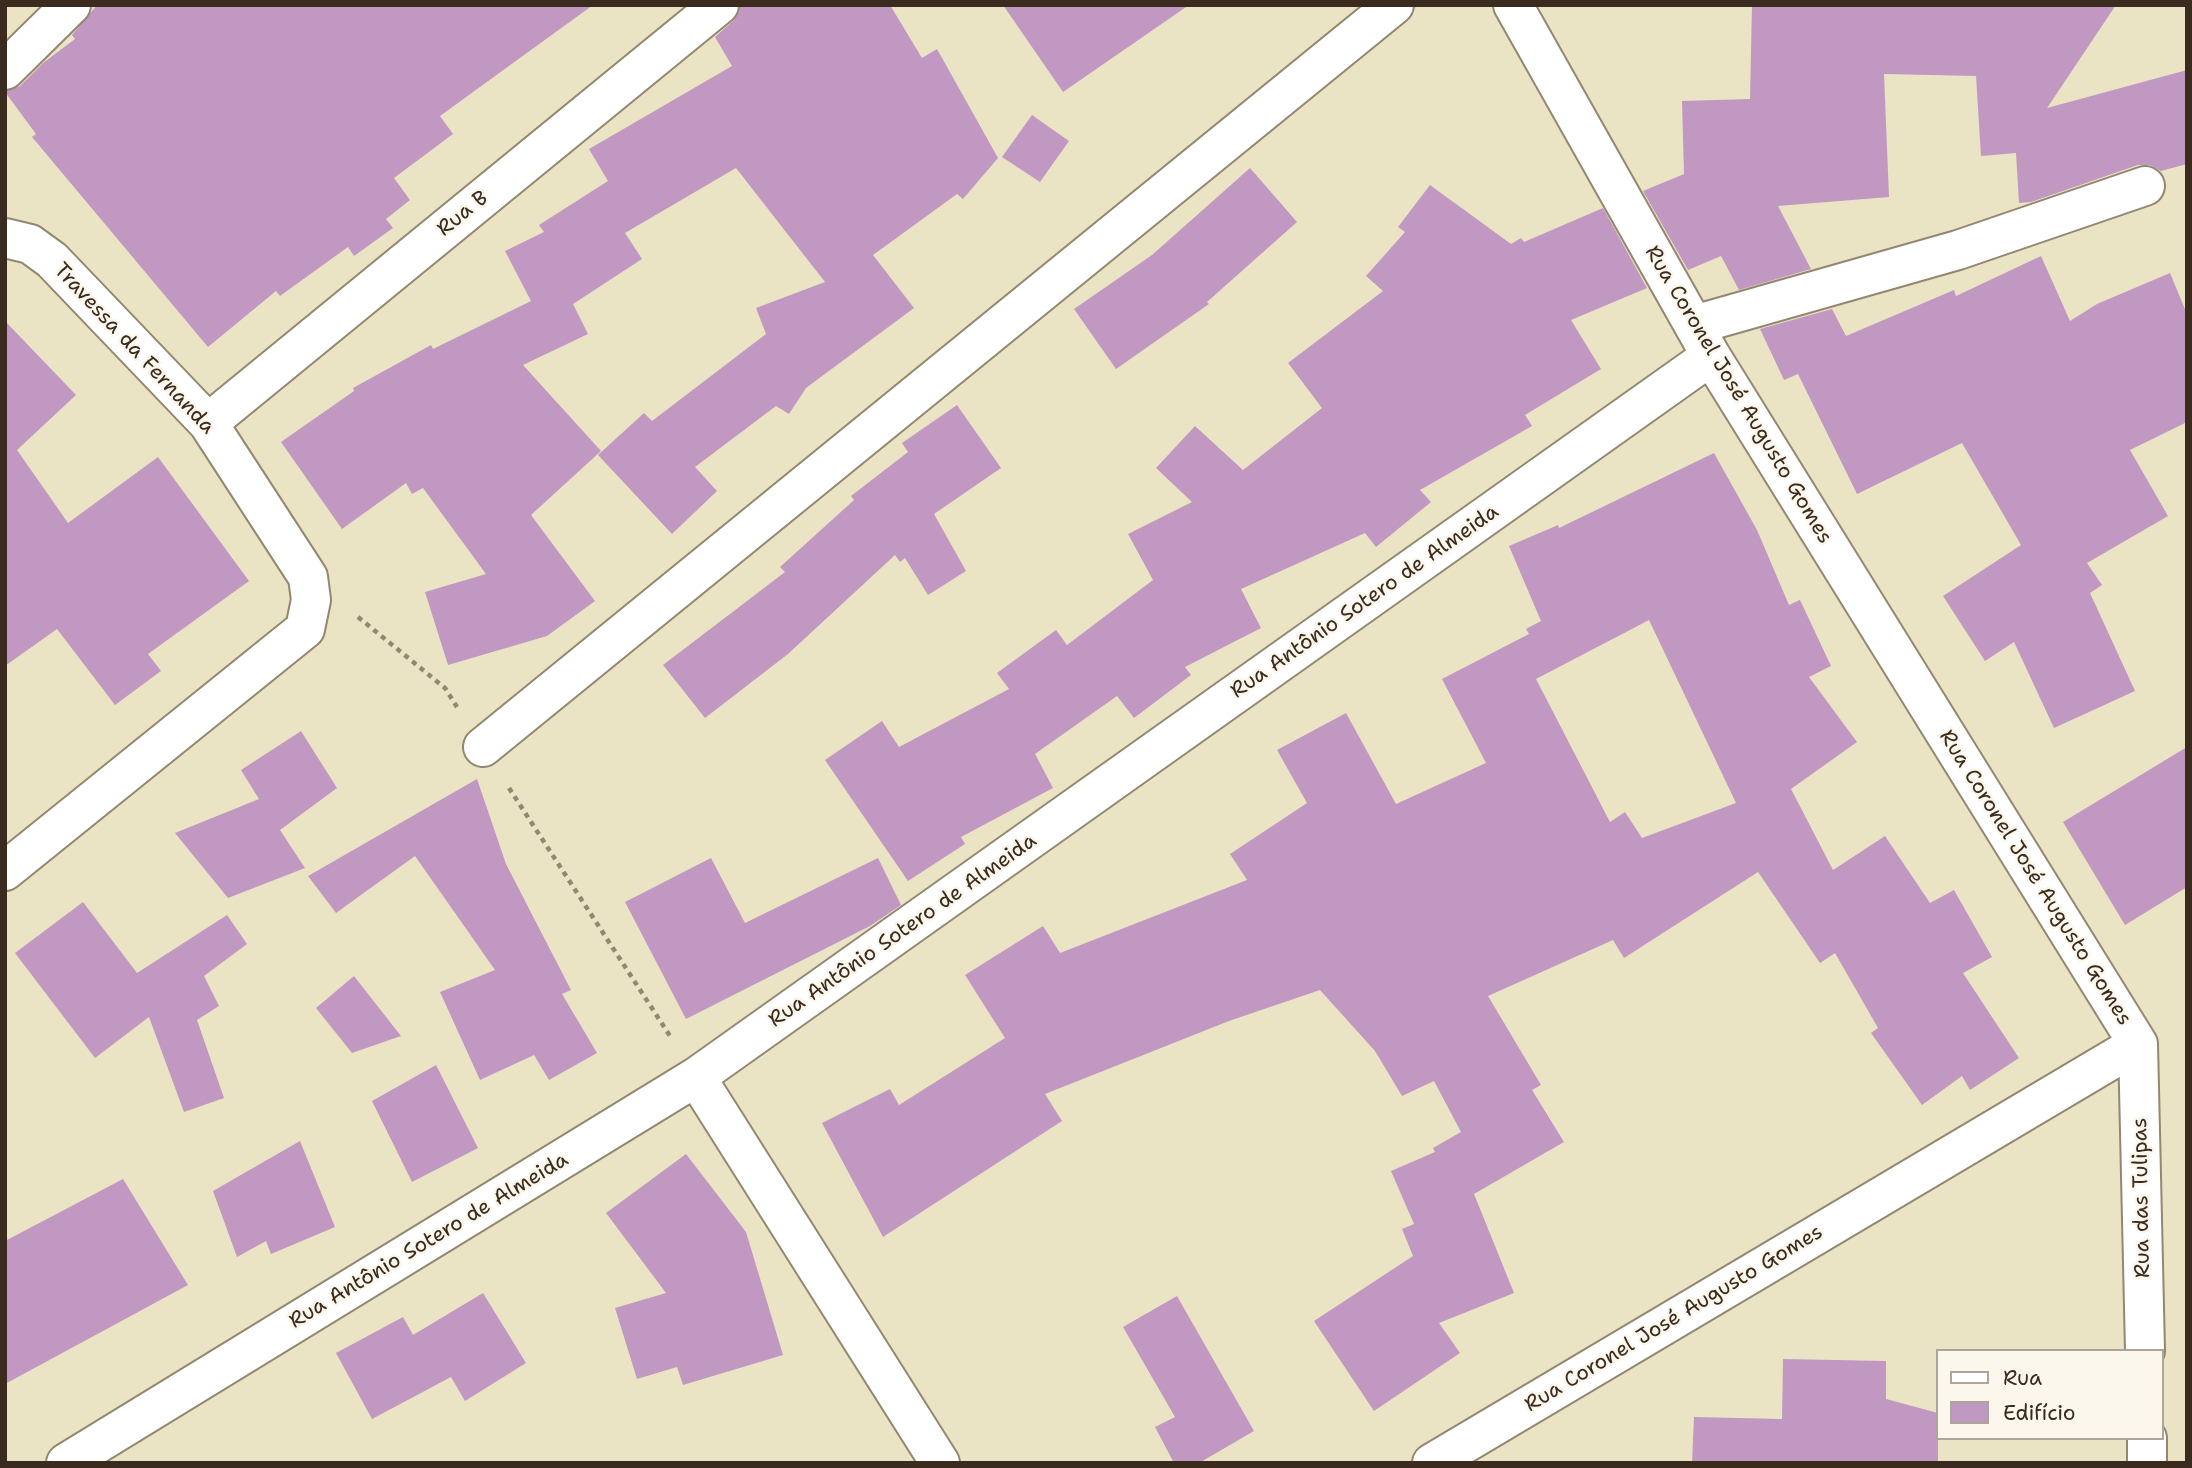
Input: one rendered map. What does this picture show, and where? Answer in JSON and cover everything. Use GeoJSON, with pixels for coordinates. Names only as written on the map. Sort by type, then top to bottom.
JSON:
{"type":"FeatureCollection","features":[{"type":"Feature","properties":{"kind":"street"},"geometry":{"type":"LineString","coordinates":[[5,70],[71,5]]}},
{"type":"Feature","properties":{"kind":"street","name":"Rua B"},"geometry":{"type":"LineString","coordinates":[[208,423],[719,5]]}},
{"type":"Feature","properties":{"kind":"street"},"geometry":{"type":"LineString","coordinates":[[483,747],[1394,5]]}},
{"type":"Feature","properties":{"kind":"street","name":"Rua Coronel José Augusto Gomes"},"geometry":{"type":"LineString","coordinates":[[1432,1463],[2138,1044],[1702,341],[1513,5]]}},
{"type":"Feature","properties":{"kind":"street","name":"Rua Antônio Sotero de Almeida"},"geometry":{"type":"LineString","coordinates":[[66,1463],[696,1077],[1702,341],[2145,186]]}},
{"type":"Feature","properties":{"kind":"street","name":"Travessa da Fernanda"},"geometry":{"type":"LineString","coordinates":[[5,238],[30,244],[52,260],[208,423],[308,577]]}},
{"type":"Feature","properties":{"kind":"street"},"geometry":{"type":"LineString","coordinates":[[5,871],[304,629],[311,600],[308,577]]}},
{"type":"Feature","properties":{"kind":"street","name":"Rua das Tulipas"},"geometry":{"type":"LineString","coordinates":[[2138,1044],[2145,1349]]}},
{"type":"Feature","properties":{"kind":"street"},"geometry":{"type":"LineString","coordinates":[[696,1077],[940,1463]]}},
{"type":"Feature","properties":{"kind":"street"},"geometry":{"type":"LineString","coordinates":[[2147,1440],[2147,1463]]}},
{"type":"Feature","properties":{"kind":"path"},"geometry":{"type":"LineString","coordinates":[[308,577],[445,688],[696,1077]]}},
{"type":"Feature","properties":{"kind":"building"},"geometry":{"type":"Polygon","coordinates":[[[97,5],[593,5],[440,116],[453,134],[394,178],[410,200],[386,219],[393,228],[354,256],[348,247],[280,296],[276,291],[208,347],[32,137],[36,134],[5,92],[20,86],[43,63],[75,39],[72,35],[97,5]]]}},
{"type":"Feature","properties":{"kind":"building"},"geometry":{"type":"Polygon","coordinates":[[[740,5],[890,5],[922,58],[937,49],[998,158],[963,199],[957,194],[873,255],[914,308],[806,388],[789,414],[776,406],[695,467],[717,491],[672,534],[598,455],[644,413],[652,421],[766,334],[756,308],[825,282],[736,168],[625,233],[642,259],[573,304],[588,334],[523,365],[601,451],[531,515],[595,601],[547,636],[448,665],[425,592],[486,574],[423,488],[412,494],[406,483],[342,529],[281,442],[354,391],[353,388],[431,345],[433,349],[531,301],[505,251],[544,232],[539,225],[608,181],[589,149],[732,66],[715,37],[733,21],[740,5]]]}},
{"type":"Feature","properties":{"kind":"building"},"geometry":{"type":"Polygon","coordinates":[[[1003,5],[1189,5],[1063,92],[1003,5]]]}},
{"type":"Feature","properties":{"kind":"building"},"geometry":{"type":"Polygon","coordinates":[[[1752,5],[2116,5],[2047,108],[2187,70],[2187,164],[2161,171],[2150,165],[2138,165],[2031,202],[2019,203],[2016,153],[1981,156],[1976,76],[1884,74],[1889,197],[1778,206],[1811,269],[1739,290],[1721,256],[1688,270],[1643,191],[1684,174],[1682,101],[1750,99],[1752,5]]]}},
{"type":"Feature","properties":{"kind":"building"},"geometry":{"type":"Polygon","coordinates":[[[1032,115],[1069,141],[1040,182],[1002,157],[1032,115]]]}},
{"type":"Feature","properties":{"kind":"building"},"geometry":{"type":"Polygon","coordinates":[[[1250,168],[1297,222],[1207,302],[1209,304],[1116,369],[1074,309],[1152,255],[1250,168]]]}},
{"type":"Feature","properties":{"kind":"building"},"geometry":{"type":"Polygon","coordinates":[[[1430,185],[1511,244],[1521,238],[1524,242],[1603,208],[1647,288],[1571,320],[1601,369],[1525,415],[1532,426],[1420,490],[1431,502],[1376,547],[1365,533],[1241,589],[1261,628],[1185,667],[1191,675],[1134,718],[1117,696],[1035,754],[1053,788],[961,837],[965,844],[908,881],[825,760],[882,721],[899,747],[1009,689],[997,673],[1056,630],[1067,645],[1153,580],[1128,534],[1192,502],[1156,468],[1195,426],[1243,470],[1322,408],[1288,363],[1383,291],[1366,276],[1405,232],[1398,227],[1430,185]]]}},
{"type":"Feature","properties":{"kind":"building"},"geometry":{"type":"Polygon","coordinates":[[[2041,256],[2070,321],[2097,304],[2170,273],[2187,314],[2187,422],[2130,450],[2168,516],[2087,563],[2102,585],[2090,593],[2135,691],[2054,728],[2014,642],[1985,661],[1943,596],[2021,545],[1962,443],[1857,494],[1798,374],[1784,380],[1760,329],[1832,309],[1846,336],[1954,290],[1956,296],[2041,256]]]}},
{"type":"Feature","properties":{"kind":"building"},"geometry":{"type":"Polygon","coordinates":[[[5,321],[76,395],[17,450],[68,523],[158,457],[249,581],[148,654],[161,671],[115,705],[57,629],[5,666],[5,321]]]}},
{"type":"Feature","properties":{"kind":"building"},"geometry":{"type":"Polygon","coordinates":[[[957,405],[1001,468],[934,514],[966,571],[928,595],[905,558],[900,562],[895,555],[788,654],[705,718],[663,665],[785,572],[780,567],[854,500],[851,496],[908,452],[902,443],[957,405]]]}},
{"type":"Feature","properties":{"kind":"building"},"geometry":{"type":"Polygon","coordinates":[[[1714,453],[1757,530],[1789,605],[1800,600],[1831,666],[1809,677],[1857,742],[1791,789],[1833,870],[1885,836],[1930,903],[1954,890],[1992,957],[1963,973],[2019,1058],[1970,1090],[1962,1076],[1922,1105],[1871,1033],[1878,1028],[1835,953],[1820,963],[1758,872],[1624,958],[1613,940],[1488,996],[1541,1085],[1532,1090],[1564,1142],[1474,1194],[1514,1293],[1439,1323],[1460,1353],[1374,1411],[1314,1321],[1413,1256],[1402,1229],[1414,1224],[1391,1171],[1435,1152],[1433,1148],[1461,1132],[1434,1081],[1402,1096],[1375,1051],[1320,990],[1229,1021],[1045,1094],[1062,1121],[883,1237],[822,1123],[890,1089],[899,1105],[1005,1038],[965,975],[1043,926],[1060,953],[1247,880],[1230,854],[1307,803],[1277,750],[1346,713],[1396,804],[1486,763],[1442,679],[1529,634],[1526,629],[1541,621],[1509,546],[1558,525],[1559,528],[1714,453]],[[1649,620],[1536,679],[1610,822],[1625,812],[1642,838],[1736,803],[1649,620]]]}},
{"type":"Feature","properties":{"kind":"building"},"geometry":{"type":"Polygon","coordinates":[[[301,731],[337,788],[280,830],[305,868],[228,898],[175,833],[259,799],[241,770],[301,731]]]}},
{"type":"Feature","properties":{"kind":"building"},"geometry":{"type":"Polygon","coordinates":[[[2187,747],[2187,887],[2125,925],[2063,822],[2187,747]]]}},
{"type":"Feature","properties":{"kind":"building"},"geometry":{"type":"Polygon","coordinates":[[[477,779],[506,864],[571,990],[562,994],[597,1053],[549,1080],[534,1055],[480,1080],[440,992],[495,970],[415,856],[336,913],[308,876],[477,779]]]}},
{"type":"Feature","properties":{"kind":"building"},"geometry":{"type":"Polygon","coordinates":[[[711,858],[745,923],[878,858],[901,905],[870,926],[686,1019],[625,902],[711,858]]]}},
{"type":"Feature","properties":{"kind":"building"},"geometry":{"type":"Polygon","coordinates":[[[83,902],[137,973],[227,915],[247,944],[204,976],[219,1006],[197,1020],[224,1098],[184,1112],[149,1017],[95,1058],[15,953],[83,902]]]}},
{"type":"Feature","properties":{"kind":"building"},"geometry":{"type":"Polygon","coordinates":[[[354,976],[401,1036],[352,1053],[316,1008],[354,976]]]}},
{"type":"Feature","properties":{"kind":"building"},"geometry":{"type":"Polygon","coordinates":[[[436,1065],[478,1148],[412,1182],[372,1101],[436,1065]]]}},
{"type":"Feature","properties":{"kind":"building"},"geometry":{"type":"Polygon","coordinates":[[[300,1141],[335,1227],[271,1254],[266,1241],[237,1257],[213,1191],[300,1141]]]}},
{"type":"Feature","properties":{"kind":"building"},"geometry":{"type":"Polygon","coordinates":[[[686,1154],[746,1232],[783,1355],[683,1385],[677,1367],[637,1379],[615,1308],[666,1293],[606,1213],[686,1154]]]}},
{"type":"Feature","properties":{"kind":"building"},"geometry":{"type":"Polygon","coordinates":[[[123,1179],[188,1285],[5,1384],[5,1241],[123,1179]]]}},
{"type":"Feature","properties":{"kind":"building"},"geometry":{"type":"Polygon","coordinates":[[[483,1293],[526,1363],[465,1401],[451,1377],[372,1419],[336,1353],[403,1317],[413,1335],[483,1293]]]}},
{"type":"Feature","properties":{"kind":"building"},"geometry":{"type":"Polygon","coordinates":[[[1177,1296],[1254,1431],[1199,1463],[1174,1463],[1155,1427],[1175,1417],[1123,1327],[1177,1296]]]}},
{"type":"Feature","properties":{"kind":"building"},"geometry":{"type":"Polygon","coordinates":[[[1783,1359],[1886,1361],[1886,1399],[1937,1413],[1938,1463],[1692,1463],[1694,1417],[1782,1419],[1783,1359]]]}}]}
